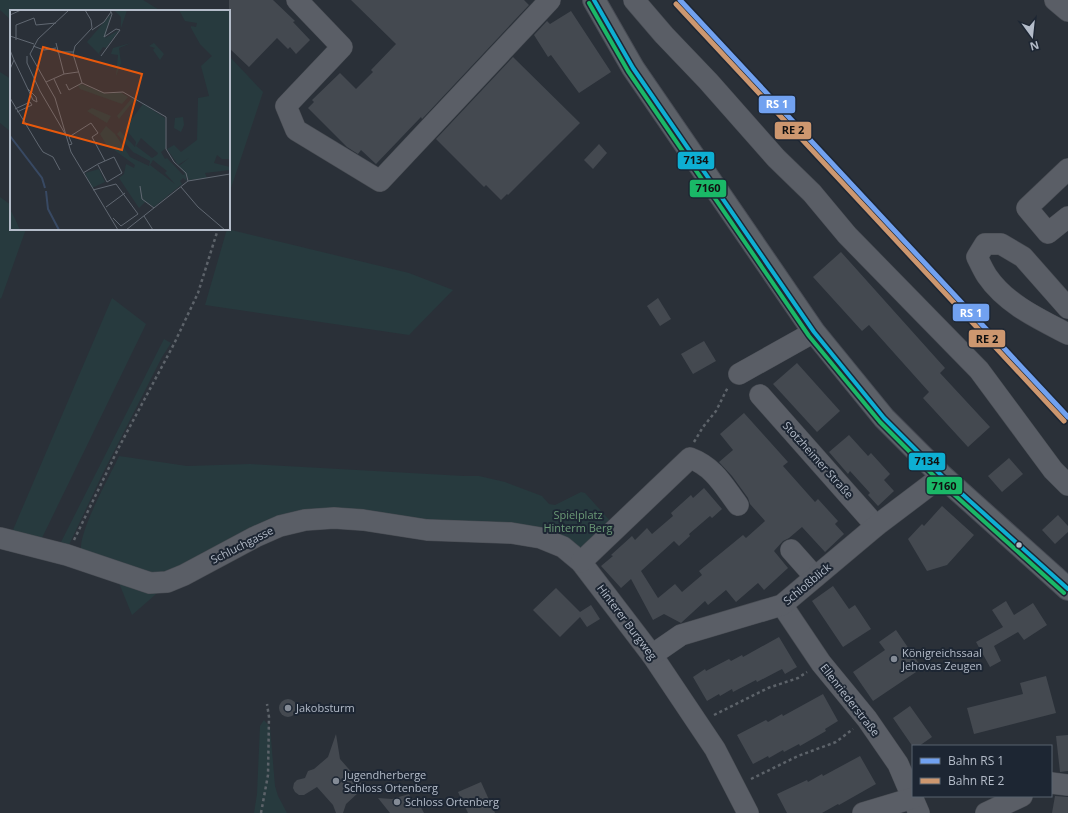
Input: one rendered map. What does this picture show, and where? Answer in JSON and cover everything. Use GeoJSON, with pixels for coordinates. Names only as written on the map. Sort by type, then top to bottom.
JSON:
{"type":"FeatureCollection","features":[{"type":"Feature","properties":{"kind":"main road"},"geometry":{"type":"LineString","coordinates":[[594,0],[633,68],[814,332],[884,418],[942,476],[1068,589]]}},
{"type":"Feature","properties":{"kind":"street"},"geometry":{"type":"LineString","coordinates":[[296,0],[342,47],[286,106],[296,130],[380,181],[550,0]]}},
{"type":"Feature","properties":{"kind":"street"},"geometry":{"type":"LineString","coordinates":[[634,0],[776,158],[812,193],[847,235],[979,370],[1053,470],[1068,485]]}},
{"type":"Feature","properties":{"kind":"street"},"geometry":{"type":"LineString","coordinates":[[1055,0],[1068,11]]}},
{"type":"Feature","properties":{"kind":"street"},"geometry":{"type":"LineString","coordinates":[[1068,169],[1027,208],[1048,233],[1068,217]]}},
{"type":"Feature","properties":{"kind":"street"},"geometry":{"type":"LineString","coordinates":[[1068,308],[1023,257],[1001,244],[985,244],[977,257],[987,277],[1008,299],[1068,334]]}},
{"type":"Feature","properties":{"kind":"street"},"geometry":{"type":"LineString","coordinates":[[739,374],[814,332]]}},
{"type":"Feature","properties":{"kind":"street","name":"Stotzheimer Straße"},"geometry":{"type":"LineString","coordinates":[[760,395],[876,526]]}},
{"type":"Feature","properties":{"kind":"street"},"geometry":{"type":"LineString","coordinates":[[581,562],[690,458],[702,462],[713,472],[738,505]]}},
{"type":"Feature","properties":{"kind":"street","name":"Schloßblick"},"geometry":{"type":"LineString","coordinates":[[652,654],[680,635],[782,605],[876,526],[942,476]]}},
{"type":"Feature","properties":{"kind":"street","name":"Schluchgasse"},"geometry":{"type":"LineString","coordinates":[[0,538],[67,555],[150,582],[167,582],[184,575],[255,537],[280,526],[305,520],[334,518],[363,520],[427,530],[511,533],[541,538],[563,548],[581,562]]}},
{"type":"Feature","properties":{"kind":"street"},"geometry":{"type":"LineString","coordinates":[[791,550],[815,577]]}},
{"type":"Feature","properties":{"kind":"street","name":"Hinterer Burgweg"},"geometry":{"type":"LineString","coordinates":[[581,562],[652,654],[698,723],[715,749],[748,813]]}},
{"type":"Feature","properties":{"kind":"street","name":"Ellenriederstraße"},"geometry":{"type":"LineString","coordinates":[[782,605],[821,663],[867,719],[898,764],[912,797]]}},
{"type":"Feature","properties":{"kind":"street"},"geometry":{"type":"LineString","coordinates":[[1052,783],[1068,785]]}},
{"type":"Feature","properties":{"kind":"street"},"geometry":{"type":"LineString","coordinates":[[986,813],[1020,797]]}},
{"type":"Feature","properties":{"kind":"street","name":"Ellenriederstraße"},"geometry":{"type":"LineString","coordinates":[[863,813],[916,806]]}},
{"type":"Feature","properties":{"kind":"path"},"geometry":{"type":"LineString","coordinates":[[67,555],[119,447],[174,344],[198,293],[218,230]]}},
{"type":"Feature","properties":{"kind":"path"},"geometry":{"type":"LineString","coordinates":[[690,458],[693,445],[698,434],[716,411],[730,382],[739,374]]}},
{"type":"Feature","properties":{"kind":"path"},"geometry":{"type":"LineString","coordinates":[[698,723],[768,688],[798,678],[821,663]]}},
{"type":"Feature","properties":{"kind":"path"},"geometry":{"type":"LineString","coordinates":[[261,813],[268,776],[269,717],[267,704]]}},
{"type":"Feature","properties":{"kind":"path"},"geometry":{"type":"LineString","coordinates":[[735,787],[798,756],[836,742],[867,719]]}},
{"type":"Feature","properties":{"kind":"green space"},"geometry":{"type":"Polygon","coordinates":[[[0,0],[143,0],[159,10],[10,10],[10,19],[0,10],[0,0]]]}},
{"type":"Feature","properties":{"kind":"green space"},"geometry":{"type":"Polygon","coordinates":[[[230,57],[263,92],[230,191],[230,57]]]}},
{"type":"Feature","properties":{"kind":"green space"},"geometry":{"type":"Polygon","coordinates":[[[0,72],[10,78],[10,131],[0,123],[0,72]]]}},
{"type":"Feature","properties":{"kind":"green space"},"geometry":{"type":"Polygon","coordinates":[[[0,197],[10,204],[10,230],[26,230],[1,299],[0,197]]]}},
{"type":"Feature","properties":{"kind":"green space"},"geometry":{"type":"Polygon","coordinates":[[[227,230],[230,230],[409,273],[453,290],[409,335],[205,305],[227,230]]]}},
{"type":"Feature","properties":{"kind":"green space"},"geometry":{"type":"Polygon","coordinates":[[[112,298],[146,324],[39,544],[10,537],[112,298]]]}},
{"type":"Feature","properties":{"kind":"green space"},"geometry":{"type":"Polygon","coordinates":[[[164,339],[171,343],[162,357],[104,471],[67,549],[58,548],[164,339]]]}},
{"type":"Feature","properties":{"kind":"green space","name":"Spielplatz Hinterm Berg"},"geometry":{"type":"Polygon","coordinates":[[[119,456],[187,466],[250,464],[479,476],[505,482],[542,496],[549,504],[555,505],[581,492],[585,493],[613,524],[586,551],[326,514],[164,578],[81,550],[85,530],[90,517],[119,456]]]}},
{"type":"Feature","properties":{"kind":"green space"},"geometry":{"type":"Polygon","coordinates":[[[117,578],[163,588],[132,615],[117,578]]]}},
{"type":"Feature","properties":{"kind":"green space"},"geometry":{"type":"Polygon","coordinates":[[[264,720],[270,727],[275,786],[278,796],[287,813],[254,813],[257,794],[260,726],[264,720]]]}},
{"type":"Feature","properties":{"kind":"building"},"geometry":{"type":"Polygon","coordinates":[[[229,0],[273,0],[295,21],[293,22],[310,40],[296,54],[290,47],[288,49],[277,38],[249,67],[230,49],[229,0]]]}},
{"type":"Feature","properties":{"kind":"building"},"geometry":{"type":"Polygon","coordinates":[[[351,0],[524,0],[529,5],[422,119],[421,117],[376,164],[361,150],[358,154],[347,147],[308,108],[314,102],[312,100],[340,73],[356,89],[373,72],[371,70],[396,44],[351,0]]]}},
{"type":"Feature","properties":{"kind":"building"},"geometry":{"type":"Polygon","coordinates":[[[571,11],[611,72],[579,93],[551,55],[548,57],[534,35],[547,21],[550,24],[571,11]]]}},
{"type":"Feature","properties":{"kind":"building"},"geometry":{"type":"Polygon","coordinates":[[[513,57],[580,123],[508,195],[507,194],[501,200],[486,185],[484,187],[436,139],[513,57]]]}},
{"type":"Feature","properties":{"kind":"building"},"geometry":{"type":"Polygon","coordinates":[[[599,144],[607,153],[593,169],[584,160],[599,144]]]}},
{"type":"Feature","properties":{"kind":"building"},"geometry":{"type":"Polygon","coordinates":[[[841,252],[945,368],[940,373],[990,427],[968,447],[923,398],[929,392],[869,325],[862,331],[813,277],[841,252]]]}},
{"type":"Feature","properties":{"kind":"building"},"geometry":{"type":"Polygon","coordinates":[[[658,298],[671,319],[660,326],[647,306],[658,298]]]}},
{"type":"Feature","properties":{"kind":"building"},"geometry":{"type":"Polygon","coordinates":[[[704,341],[716,361],[693,374],[681,354],[704,341]]]}},
{"type":"Feature","properties":{"kind":"building"},"geometry":{"type":"Polygon","coordinates":[[[797,363],[840,411],[817,432],[773,384],[797,363]]]}},
{"type":"Feature","properties":{"kind":"building"},"geometry":{"type":"Polygon","coordinates":[[[744,413],[788,462],[783,466],[815,502],[818,499],[838,521],[835,524],[844,534],[825,552],[802,527],[783,541],[774,551],[788,568],[764,590],[758,583],[736,602],[726,590],[708,605],[705,601],[681,623],[664,614],[653,620],[631,579],[621,588],[601,566],[632,536],[635,540],[647,528],[652,534],[673,516],[671,513],[691,495],[693,498],[704,488],[722,509],[712,518],[710,516],[689,534],[690,536],[679,546],[674,541],[641,571],[658,598],[675,584],[682,592],[702,575],[699,571],[743,535],[746,538],[765,521],[750,504],[748,498],[732,476],[719,462],[733,450],[720,434],[744,413]]]}},
{"type":"Feature","properties":{"kind":"building"},"geometry":{"type":"Polygon","coordinates":[[[849,435],[868,456],[871,453],[890,474],[884,480],[894,491],[878,506],[868,495],[870,493],[850,471],[848,474],[829,452],[849,435]]]}},
{"type":"Feature","properties":{"kind":"building"},"geometry":{"type":"Polygon","coordinates":[[[1009,458],[1023,474],[1002,492],[988,476],[1009,458]]]}},
{"type":"Feature","properties":{"kind":"building"},"geometry":{"type":"Polygon","coordinates":[[[942,506],[974,535],[947,565],[927,571],[908,539],[922,524],[924,526],[942,506]]]}},
{"type":"Feature","properties":{"kind":"building"},"geometry":{"type":"Polygon","coordinates":[[[1058,515],[1068,526],[1068,532],[1055,544],[1042,530],[1058,515]]]}},
{"type":"Feature","properties":{"kind":"building"},"geometry":{"type":"Polygon","coordinates":[[[833,586],[849,609],[855,605],[871,629],[843,647],[812,601],[833,586]]]}},
{"type":"Feature","properties":{"kind":"building"},"geometry":{"type":"Polygon","coordinates":[[[556,588],[580,612],[591,605],[600,619],[587,627],[580,617],[560,637],[533,610],[556,588]]]}},
{"type":"Feature","properties":{"kind":"building"},"geometry":{"type":"Polygon","coordinates":[[[1006,601],[1014,615],[1033,603],[1047,625],[1024,640],[1018,632],[994,646],[1001,661],[990,667],[976,642],[1003,627],[992,610],[1006,601]]]}},
{"type":"Feature","properties":{"kind":"building","name":"Königreichssaal Jehovas Zeugen"},"geometry":{"type":"Polygon","coordinates":[[[896,630],[922,668],[873,701],[853,672],[885,650],[879,642],[896,630]]]}},
{"type":"Feature","properties":{"kind":"building"},"geometry":{"type":"Polygon","coordinates":[[[779,637],[797,667],[785,674],[782,669],[757,682],[756,680],[733,692],[732,689],[707,701],[693,677],[705,669],[706,671],[729,659],[731,661],[742,655],[743,657],[779,637]]]}},
{"type":"Feature","properties":{"kind":"building"},"geometry":{"type":"Polygon","coordinates":[[[1046,676],[1056,713],[974,734],[967,708],[1023,694],[1020,683],[1046,676]]]}},
{"type":"Feature","properties":{"kind":"building"},"geometry":{"type":"Polygon","coordinates":[[[823,694],[838,721],[825,729],[826,731],[800,746],[799,744],[784,752],[783,750],[769,758],[768,756],[753,764],[737,735],[766,720],[768,722],[782,714],[783,716],[823,694]]]}},
{"type":"Feature","properties":{"kind":"building","name":"Jakobsturm"},"geometry":{"type":"Polygon","coordinates":[[[288,699],[294,702],[297,708],[294,714],[288,717],[282,714],[279,708],[282,702],[288,699]]]}},
{"type":"Feature","properties":{"kind":"building"},"geometry":{"type":"Polygon","coordinates":[[[910,706],[932,737],[920,745],[912,746],[893,718],[910,706]]]}},
{"type":"Feature","properties":{"kind":"building","name":"Jugendherberge Schloss Ortenberg"},"geometry":{"type":"Polygon","coordinates":[[[336,734],[340,759],[368,791],[359,792],[346,804],[343,813],[336,813],[333,805],[317,787],[304,795],[299,795],[293,788],[294,783],[297,780],[305,778],[308,771],[314,769],[328,757],[336,734]]]}},
{"type":"Feature","properties":{"kind":"building"},"geometry":{"type":"Polygon","coordinates":[[[1068,735],[1068,771],[1060,772],[1056,736],[1068,735]]]}},
{"type":"Feature","properties":{"kind":"building"},"geometry":{"type":"Polygon","coordinates":[[[860,756],[876,784],[822,813],[787,813],[777,794],[807,780],[808,782],[822,774],[823,776],[860,756]]]}},
{"type":"Feature","properties":{"kind":"building"},"geometry":{"type":"Polygon","coordinates":[[[481,782],[495,813],[468,813],[458,792],[481,782]]]}},
{"type":"Feature","properties":{"kind":"building"},"geometry":{"type":"Polygon","coordinates":[[[409,794],[411,798],[416,798],[424,813],[390,813],[378,798],[392,799],[409,794]]]}},
{"type":"Feature","properties":{"kind":"building"},"geometry":{"type":"Polygon","coordinates":[[[1055,796],[1068,797],[1068,813],[1052,813],[1055,796]]]}},
{"type":"Feature","properties":{"kind":"transit line","name":"7134"},"geometry":{"type":"LineString","coordinates":[[594,0],[633,68],[814,332],[884,418],[942,476],[1068,589]]}},
{"type":"Feature","properties":{"kind":"transit line"},"geometry":{"type":"LineString","coordinates":[[680,0],[1068,417]]}},
{"type":"Feature","properties":{"kind":"transit line","name":"7160"},"geometry":{"type":"LineString","coordinates":[[589,3],[628,71],[809,336],[880,422],[938,480],[1064,593]]}},
{"type":"Feature","properties":{"kind":"transit line"},"geometry":{"type":"LineString","coordinates":[[676,4],[1064,421]]}},
{"type":"Feature","properties":{"kind":"place","name":"Königreichssaal Jehovas Zeugen"},"geometry":{"type":"Point","coordinates":[894,659]}},
{"type":"Feature","properties":{"kind":"place","name":"Jakobsturm"},"geometry":{"type":"Point","coordinates":[288,708]}},
{"type":"Feature","properties":{"kind":"place","name":"Jugendherberge Schloss Ortenberg"},"geometry":{"type":"Point","coordinates":[336,781]}},
{"type":"Feature","properties":{"kind":"place","name":"Schloss Ortenberg"},"geometry":{"type":"Point","coordinates":[397,802]}}]}
